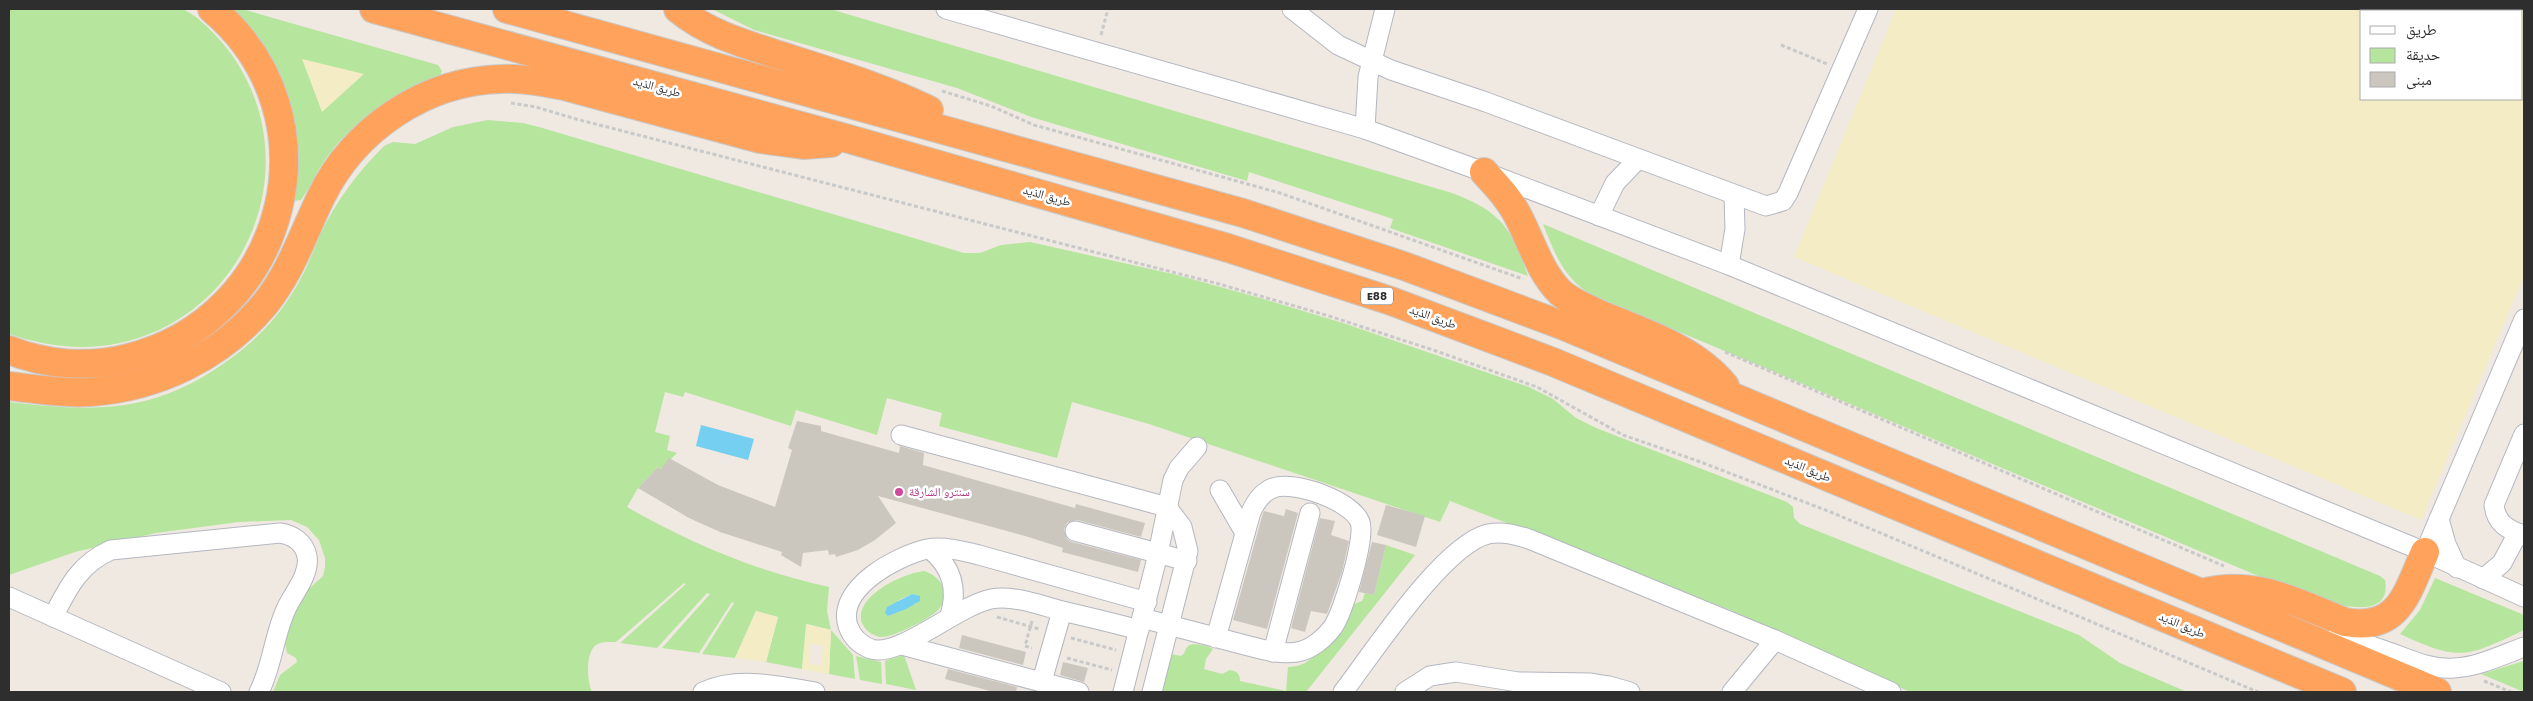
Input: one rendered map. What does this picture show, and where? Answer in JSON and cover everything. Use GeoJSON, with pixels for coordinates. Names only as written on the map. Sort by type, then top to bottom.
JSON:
{"type":"FeatureCollection","features":[{"type":"Feature","properties":{"kind":"highway"},"geometry":{"type":"LineString","coordinates":[[9,350],[51,362],[83,364],[115,361],[146,354],[175,341],[195,329],[226,304],[247,280],[263,253],[275,223],[282,192],[284,161],[282,129],[274,98],[261,69],[244,42],[212,9]]}},
{"type":"Feature","properties":{"kind":"highway","name":"طريق الذيد"},"geometry":{"type":"LineString","coordinates":[[374,9],[849,140],[1228,248],[1392,302],[1570,369],[2342,692]]}},
{"type":"Feature","properties":{"kind":"highway"},"geometry":{"type":"LineString","coordinates":[[507,9],[1243,213],[1404,266],[1564,326],[2438,692]]}},
{"type":"Feature","properties":{"kind":"highway"},"geometry":{"type":"LineString","coordinates":[[678,9],[731,40],[887,92],[938,115],[988,141]]}},
{"type":"Feature","properties":{"kind":"highway"},"geometry":{"type":"LineString","coordinates":[[9,386],[65,392],[116,389],[166,376],[212,352],[249,321],[278,286],[290,267],[321,196],[337,169],[358,144],[381,122],[408,104],[438,91],[484,80],[533,80],[564,86],[781,144],[824,144],[849,140]]}},
{"type":"Feature","properties":{"kind":"highway"},"geometry":{"type":"LineString","coordinates":[[1484,172],[1513,207],[1547,275],[1562,293],[1580,306],[1682,351],[1709,370],[1734,397]]}},
{"type":"Feature","properties":{"kind":"highway"},"geometry":{"type":"LineString","coordinates":[[2200,593],[2220,588],[2258,589],[2344,622],[2373,624],[2397,610],[2405,598],[2425,552]]}},
{"type":"Feature","properties":{"kind":"street"},"geometry":{"type":"LineString","coordinates":[[946,9],[1365,129],[1484,172],[1729,265],[2425,552],[2524,597]]}},
{"type":"Feature","properties":{"kind":"street"},"geometry":{"type":"LineString","coordinates":[[1292,9],[1338,45],[1371,62],[1412,79],[1486,102],[1766,206],[1783,201],[1868,9]]}},
{"type":"Feature","properties":{"kind":"street"},"geometry":{"type":"LineString","coordinates":[[1365,129],[1366,93],[1382,11]]}},
{"type":"Feature","properties":{"kind":"street"},"geometry":{"type":"LineString","coordinates":[[1599,216],[1615,183],[1638,159]]}},
{"type":"Feature","properties":{"kind":"street"},"geometry":{"type":"LineString","coordinates":[[1729,265],[1735,229],[1734,195]]}},
{"type":"Feature","properties":{"kind":"street"},"geometry":{"type":"LineString","coordinates":[[2425,552],[2524,319]]}},
{"type":"Feature","properties":{"kind":"street"},"geometry":{"type":"LineString","coordinates":[[2483,579],[2502,563],[2521,534],[2501,524],[2495,516],[2494,505],[2524,434]]}},
{"type":"Feature","properties":{"kind":"street"},"geometry":{"type":"LineString","coordinates":[[901,435],[1167,507],[1179,522],[1187,537],[1187,561],[1152,692]]}},
{"type":"Feature","properties":{"kind":"street"},"geometry":{"type":"LineString","coordinates":[[1123,692],[1158,554],[1173,480],[1179,468],[1197,447]]}},
{"type":"Feature","properties":{"kind":"street"},"geometry":{"type":"LineString","coordinates":[[1143,616],[1056,609],[1016,600],[994,599],[981,602],[950,616],[902,644],[881,651],[873,650],[858,641],[852,635],[846,620],[849,601],[861,585],[898,559],[930,549],[962,551],[979,554],[1171,626],[1216,638],[1273,652],[1298,652],[1312,646],[1324,637],[1334,625],[1360,544],[1360,523],[1356,514],[1339,501],[1285,486],[1274,487],[1264,493],[1256,501],[1245,532],[1216,638]]}},
{"type":"Feature","properties":{"kind":"street"},"geometry":{"type":"LineString","coordinates":[[1220,490],[1245,532]]}},
{"type":"Feature","properties":{"kind":"street"},"geometry":{"type":"LineString","coordinates":[[1273,652],[1310,513]]}},
{"type":"Feature","properties":{"kind":"street"},"geometry":{"type":"LineString","coordinates":[[2439,519],[2446,544],[2457,568]]}},
{"type":"Feature","properties":{"kind":"street"},"geometry":{"type":"LineString","coordinates":[[1074,531],[1187,561]]}},
{"type":"Feature","properties":{"kind":"street"},"geometry":{"type":"LineString","coordinates":[[53,617],[70,583],[82,568],[100,555],[111,550],[280,533],[287,534],[294,537],[304,548],[307,566],[288,607],[259,692]]}},
{"type":"Feature","properties":{"kind":"street"},"geometry":{"type":"LineString","coordinates":[[1343,692],[1435,573],[1460,549],[1488,534],[1502,533],[1529,539],[1774,640],[1891,692]]}},
{"type":"Feature","properties":{"kind":"street"},"geometry":{"type":"LineString","coordinates":[[930,549],[947,567],[952,579],[954,604],[950,616]]}},
{"type":"Feature","properties":{"kind":"street"},"geometry":{"type":"LineString","coordinates":[[9,598],[221,692]]}},
{"type":"Feature","properties":{"kind":"street"},"geometry":{"type":"LineString","coordinates":[[1037,680],[1056,609]]}},
{"type":"Feature","properties":{"kind":"street"},"geometry":{"type":"LineString","coordinates":[[1732,692],[1774,640]]}},
{"type":"Feature","properties":{"kind":"street"},"geometry":{"type":"LineString","coordinates":[[2315,640],[2364,644],[2426,665],[2454,668],[2481,663],[2524,647]]}},
{"type":"Feature","properties":{"kind":"street"},"geometry":{"type":"LineString","coordinates":[[902,644],[1079,692]]}},
{"type":"Feature","properties":{"kind":"street"},"geometry":{"type":"LineString","coordinates":[[1406,692],[1430,676],[1456,672],[1518,682],[1590,683],[1605,689],[1630,692]]}},
{"type":"Feature","properties":{"kind":"street"},"geometry":{"type":"LineString","coordinates":[[703,692],[732,683],[750,683],[815,692]]}},
{"type":"Feature","properties":{"kind":"path"},"geometry":{"type":"LineString","coordinates":[[1096,51],[1108,9]]}},
{"type":"Feature","properties":{"kind":"path"},"geometry":{"type":"LineString","coordinates":[[1781,46],[1842,70]]}},
{"type":"Feature","properties":{"kind":"path"},"geometry":{"type":"LineString","coordinates":[[502,102],[536,107],[593,124],[1218,284],[1329,316],[1427,348],[1537,387],[1623,435],[1698,460],[1833,513],[2258,692]]}},
{"type":"Feature","properties":{"kind":"green space"},"geometry":{"type":"Polygon","coordinates":[[[167,7],[182,9],[203,23],[224,45],[234,58],[255,100],[265,144],[264,188],[252,230],[232,269],[202,302],[165,327],[120,343],[92,347],[36,342],[9,334],[9,9],[141,9],[167,7]]]}},
{"type":"Feature","properties":{"kind":"green space"},"geometry":{"type":"Polygon","coordinates":[[[242,9],[438,65],[442,71],[439,78],[390,100],[361,120],[348,132],[325,160],[301,200],[294,201],[291,199],[234,13],[236,10],[242,9]]]}},
{"type":"Feature","properties":{"kind":"green space"},"geometry":{"type":"Polygon","coordinates":[[[712,9],[830,9],[1452,193],[1483,207],[1494,215],[1510,234],[1528,276],[1390,228],[1393,219],[1249,172],[1247,181],[1031,117],[957,88],[754,30],[712,9]]]}},
{"type":"Feature","properties":{"kind":"green space"},"geometry":{"type":"Polygon","coordinates":[[[488,120],[523,123],[539,127],[964,253],[980,253],[1001,245],[1030,242],[1177,275],[1343,323],[1529,387],[1553,399],[1576,418],[1596,428],[1787,502],[1793,507],[1794,518],[1800,524],[2079,635],[2120,663],[2187,692],[1910,692],[1730,610],[1450,501],[1440,522],[1149,424],[1072,402],[1057,458],[939,426],[942,413],[887,398],[877,435],[796,410],[791,426],[685,392],[683,397],[665,392],[655,432],[670,436],[667,450],[677,453],[661,469],[658,467],[638,488],[627,507],[676,533],[725,555],[776,573],[829,587],[827,611],[831,630],[807,624],[802,669],[766,662],[778,617],[756,611],[735,658],[702,654],[734,603],[732,602],[699,653],[662,648],[710,594],[707,593],[657,648],[620,643],[686,584],[684,583],[616,642],[601,643],[592,649],[588,667],[592,692],[273,692],[280,675],[297,662],[296,658],[287,653],[284,638],[301,596],[323,576],[325,567],[325,558],[319,540],[307,527],[291,520],[239,522],[156,533],[75,552],[9,575],[9,402],[72,407],[100,407],[127,404],[154,399],[180,389],[206,375],[244,348],[264,330],[281,310],[296,288],[326,222],[340,199],[365,166],[384,146],[393,142],[415,144],[453,127],[488,120]]]}},
{"type":"Feature","properties":{"kind":"green space"},"geometry":{"type":"Polygon","coordinates":[[[1543,224],[2380,576],[2385,580],[2385,594],[2379,602],[2369,606],[2357,607],[2306,596],[1594,296],[1584,290],[1568,274],[1556,256],[1543,224]]]}},
{"type":"Feature","properties":{"kind":"green space"},"geometry":{"type":"Polygon","coordinates":[[[1386,545],[1415,555],[1306,692],[1159,692],[1170,654],[1181,656],[1188,646],[1193,644],[1213,649],[1206,659],[1204,669],[1222,674],[1232,670],[1239,675],[1240,681],[1286,691],[1288,667],[1299,666],[1316,655],[1330,636],[1346,607],[1362,601],[1365,593],[1374,595],[1386,545]]]}},
{"type":"Feature","properties":{"kind":"green space"},"geometry":{"type":"Polygon","coordinates":[[[924,571],[940,581],[945,597],[939,609],[920,622],[894,634],[881,637],[868,632],[863,625],[861,615],[864,605],[871,597],[892,582],[924,571]],[[912,594],[899,600],[888,616],[917,603],[912,594]]]}},
{"type":"Feature","properties":{"kind":"green space"},"geometry":{"type":"Polygon","coordinates":[[[2435,578],[2524,615],[2524,630],[2476,651],[2463,653],[2437,649],[2400,634],[2420,610],[2435,578]]]}},
{"type":"Feature","properties":{"kind":"green space"},"geometry":{"type":"Polygon","coordinates":[[[831,630],[853,655],[855,679],[829,674],[831,630]]]}},
{"type":"Feature","properties":{"kind":"green space"},"geometry":{"type":"Polygon","coordinates":[[[904,655],[916,690],[886,684],[885,661],[904,655]]]}},
{"type":"Feature","properties":{"kind":"green space"},"geometry":{"type":"Polygon","coordinates":[[[856,656],[881,662],[882,684],[860,680],[856,656]]]}},
{"type":"Feature","properties":{"kind":"green space"},"geometry":{"type":"Polygon","coordinates":[[[2524,661],[2524,692],[2481,674],[2524,661]]]}},
{"type":"Feature","properties":{"kind":"sand"},"geometry":{"type":"Polygon","coordinates":[[[1896,9],[2524,9],[2524,276],[2421,520],[1794,257],[1896,9]]]}},
{"type":"Feature","properties":{"kind":"sand"},"geometry":{"type":"Polygon","coordinates":[[[302,59],[364,74],[322,112],[302,59]]]}},
{"type":"Feature","properties":{"kind":"sand"},"geometry":{"type":"Polygon","coordinates":[[[756,611],[778,617],[766,662],[735,658],[756,611]]]}},
{"type":"Feature","properties":{"kind":"sand"},"geometry":{"type":"Polygon","coordinates":[[[806,624],[831,630],[829,674],[802,669],[806,624]],[[810,644],[809,664],[821,665],[823,645],[810,644]]]}},
{"type":"Feature","properties":{"kind":"water"},"geometry":{"type":"Polygon","coordinates":[[[701,425],[754,439],[748,460],[696,446],[701,425]]]}},
{"type":"Feature","properties":{"kind":"water"},"geometry":{"type":"Polygon","coordinates":[[[912,594],[920,596],[920,601],[888,616],[885,613],[887,607],[912,594]]]}},
{"type":"Feature","properties":{"kind":"building","name":"سنترو الشارقة"},"geometry":{"type":"Polygon","coordinates":[[[797,421],[821,426],[821,431],[899,453],[900,446],[924,453],[923,465],[1075,508],[1076,504],[1145,523],[1141,537],[1077,520],[1067,523],[1064,529],[1067,539],[1072,542],[1141,560],[1138,572],[1062,552],[1063,548],[1025,536],[878,496],[896,523],[875,540],[858,550],[836,557],[835,554],[829,555],[828,550],[803,553],[801,567],[781,555],[782,552],[720,532],[689,518],[638,488],[658,467],[661,469],[669,458],[718,485],[775,507],[792,450],[788,448],[797,421]]]}},
{"type":"Feature","properties":{"kind":"building"},"geometry":{"type":"Polygon","coordinates":[[[1386,505],[1425,516],[1416,547],[1377,535],[1386,505]]]}},
{"type":"Feature","properties":{"kind":"building"},"geometry":{"type":"Polygon","coordinates":[[[1286,509],[1298,513],[1267,629],[1233,620],[1263,513],[1264,511],[1284,516],[1286,509]]]}},
{"type":"Feature","properties":{"kind":"building"},"geometry":{"type":"Polygon","coordinates":[[[1320,518],[1335,521],[1331,535],[1349,541],[1342,572],[1327,614],[1311,611],[1305,632],[1291,628],[1320,518]]]}},
{"type":"Feature","properties":{"kind":"building"},"geometry":{"type":"Polygon","coordinates":[[[1372,542],[1386,545],[1374,595],[1359,592],[1372,542]]]}},
{"type":"Feature","properties":{"kind":"building"},"geometry":{"type":"Polygon","coordinates":[[[962,635],[1026,652],[1023,665],[959,648],[962,635]]]}},
{"type":"Feature","properties":{"kind":"building"},"geometry":{"type":"Polygon","coordinates":[[[1063,662],[1088,668],[1084,682],[1060,675],[1063,662]]]}},
{"type":"Feature","properties":{"kind":"building"},"geometry":{"type":"Polygon","coordinates":[[[948,669],[1017,687],[1016,692],[994,692],[945,679],[948,669]]]}},
{"type":"Feature","properties":{"kind":"place","name":"سنترو الشارقة"},"geometry":{"type":"Point","coordinates":[899,492]}}]}
